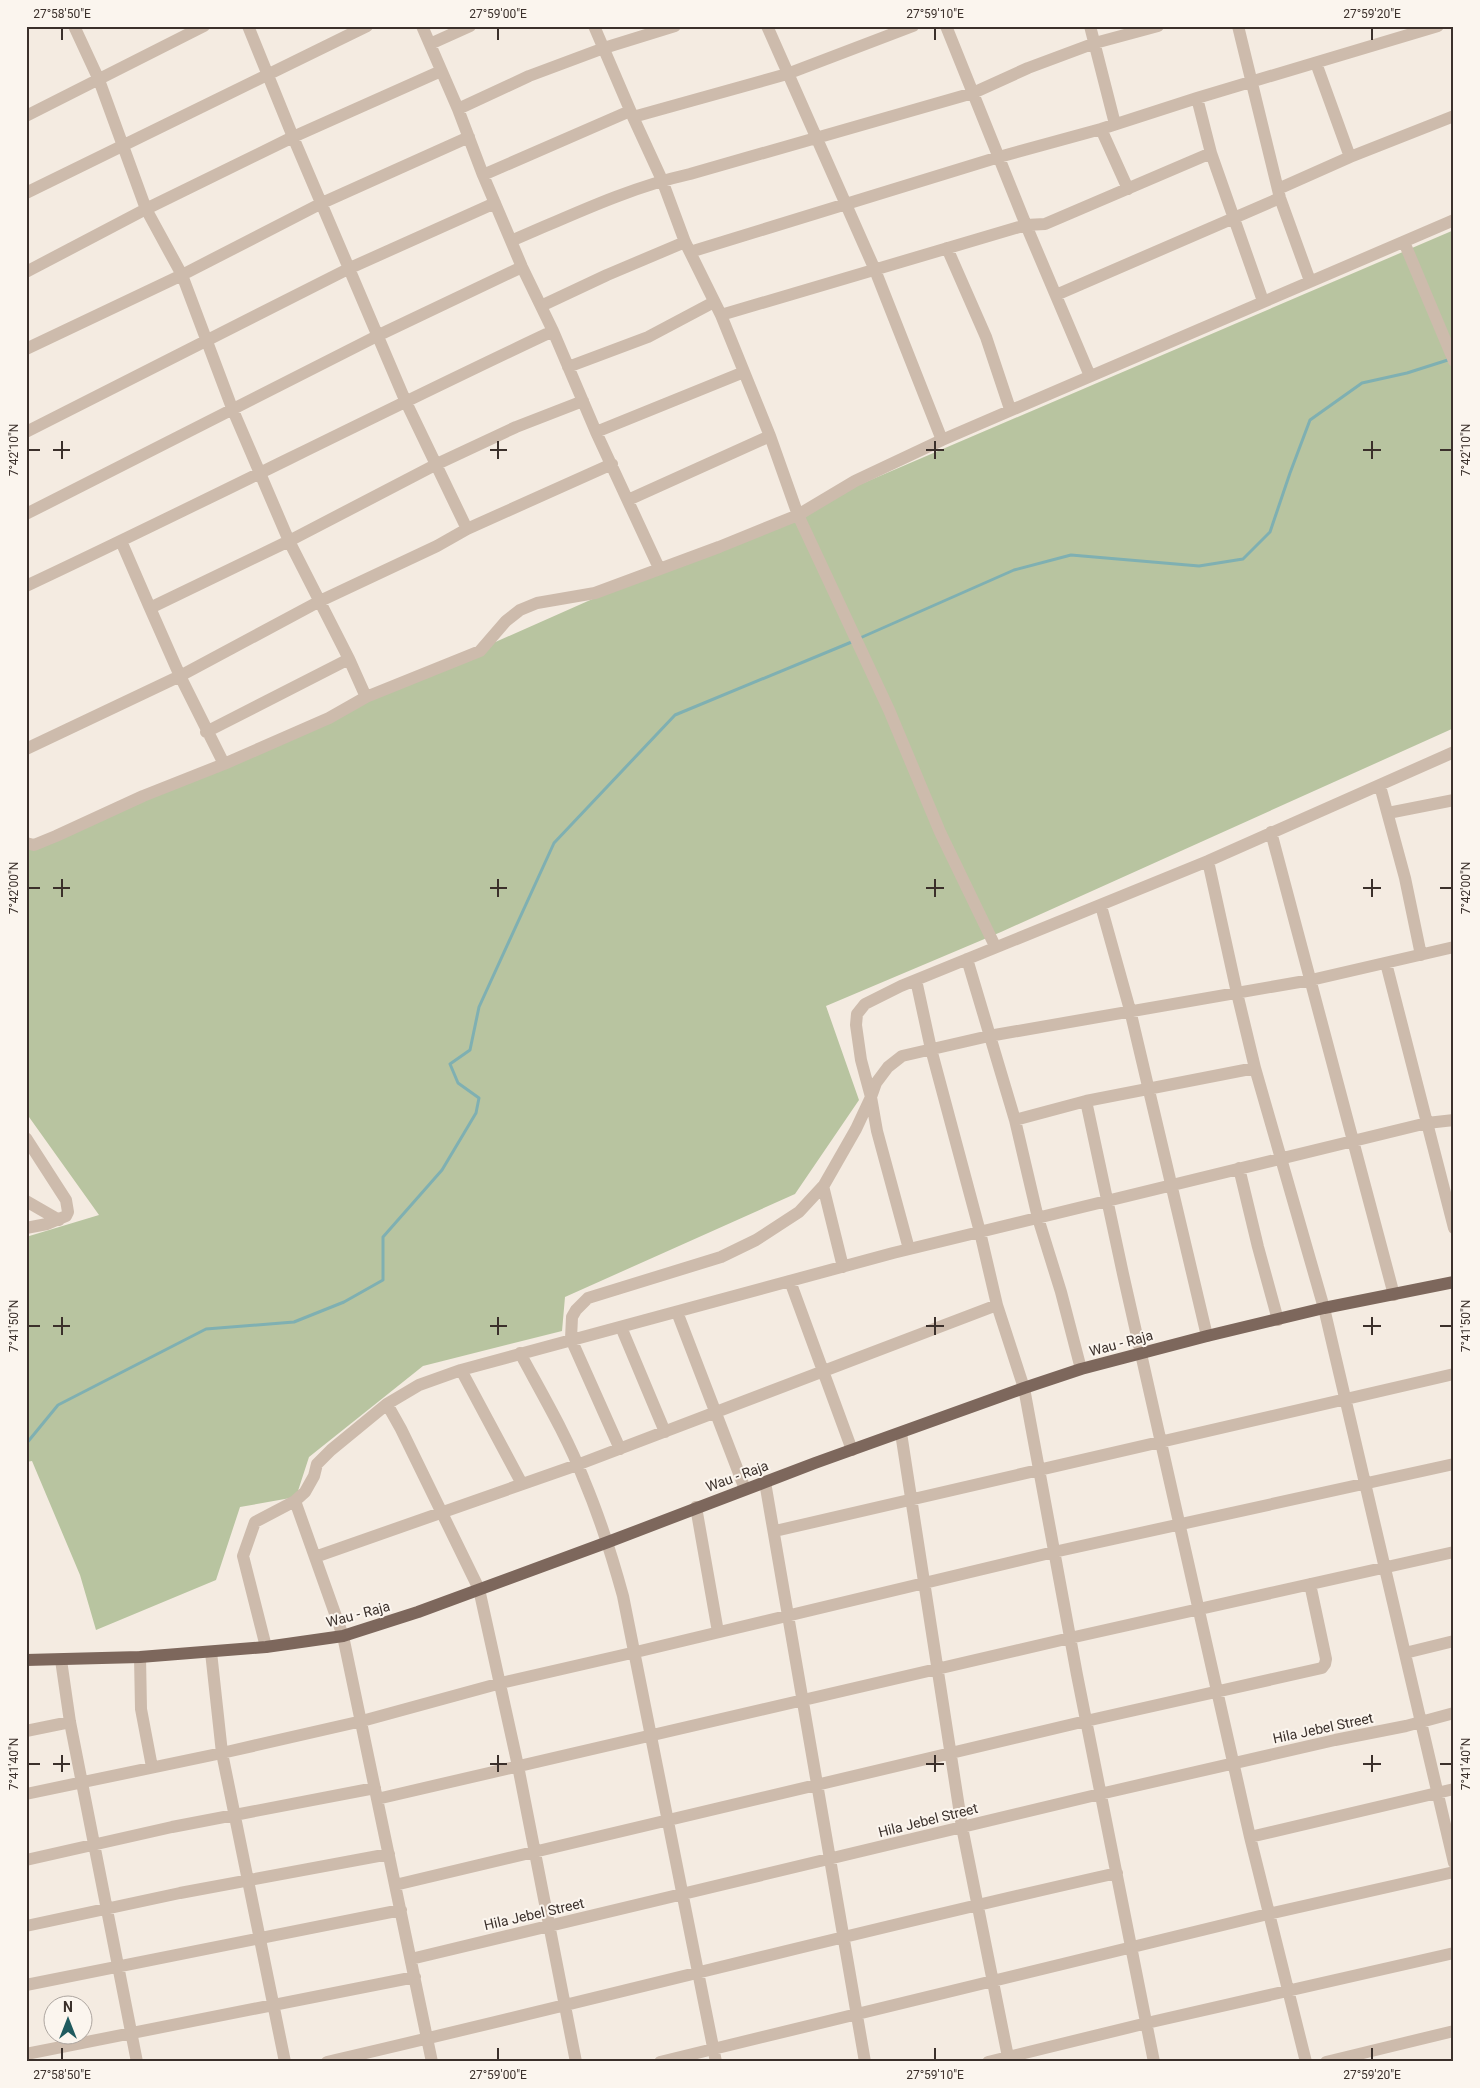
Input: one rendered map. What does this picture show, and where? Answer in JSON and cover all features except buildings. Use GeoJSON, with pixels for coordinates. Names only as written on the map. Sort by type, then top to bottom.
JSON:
{"type":"FeatureCollection","features":[{"type":"Feature","properties":{"kind":"main road","name":"Wau - Raja"},"geometry":{"type":"LineString","coordinates":[[26,1660],[140,1657],[211,1652],[266,1647],[343,1636],[480,1590],[696,1507],[1081,1369],[1324,1308],[1454,1282]]}},
{"type":"Feature","properties":{"kind":"street"},"geometry":{"type":"LineString","coordinates":[[74,26],[98,80],[146,209],[182,275],[232,408],[289,541],[350,659],[366,697]]}},
{"type":"Feature","properties":{"kind":"street"},"geometry":{"type":"LineString","coordinates":[[26,116],[204,26]]}},
{"type":"Feature","properties":{"kind":"street"},"geometry":{"type":"LineString","coordinates":[[248,26],[293,137],[406,400],[437,464],[456,510],[467,529]]}},
{"type":"Feature","properties":{"kind":"street"},"geometry":{"type":"LineString","coordinates":[[26,193],[367,26]]}},
{"type":"Feature","properties":{"kind":"street"},"geometry":{"type":"LineString","coordinates":[[422,26],[458,109],[511,242],[659,568]]}},
{"type":"Feature","properties":{"kind":"street"},"geometry":{"type":"LineString","coordinates":[[430,44],[470,26]]}},
{"type":"Feature","properties":{"kind":"street"},"geometry":{"type":"LineString","coordinates":[[594,26],[631,114],[662,180],[687,247],[721,315],[770,436],[798,515],[859,644],[940,832],[996,946]]}},
{"type":"Feature","properties":{"kind":"street"},"geometry":{"type":"LineString","coordinates":[[458,109],[529,76],[604,48],[675,26]]}},
{"type":"Feature","properties":{"kind":"street"},"geometry":{"type":"LineString","coordinates":[[767,26],[875,270],[942,440]]}},
{"type":"Feature","properties":{"kind":"street"},"geometry":{"type":"LineString","coordinates":[[483,175],[631,114],[788,74],[913,26]]}},
{"type":"Feature","properties":{"kind":"street"},"geometry":{"type":"LineString","coordinates":[[946,26],[1026,225],[1090,376]]}},
{"type":"Feature","properties":{"kind":"street"},"geometry":{"type":"LineString","coordinates":[[1090,26],[1115,124]]}},
{"type":"Feature","properties":{"kind":"street"},"geometry":{"type":"LineString","coordinates":[[511,242],[622,194],[662,180],[974,93],[1028,68],[1095,43],[1158,26]]}},
{"type":"Feature","properties":{"kind":"street"},"geometry":{"type":"LineString","coordinates":[[1238,26],[1279,194],[1310,281]]}},
{"type":"Feature","properties":{"kind":"street"},"geometry":{"type":"LineString","coordinates":[[541,306],[607,275],[687,247],[845,204],[1101,129],[1197,98],[1438,26]]}},
{"type":"Feature","properties":{"kind":"street"},"geometry":{"type":"LineString","coordinates":[[1316,63],[1350,157]]}},
{"type":"Feature","properties":{"kind":"street"},"geometry":{"type":"LineString","coordinates":[[26,272],[146,209],[293,137],[441,71]]}},
{"type":"Feature","properties":{"kind":"street"},"geometry":{"type":"LineString","coordinates":[[1197,98],[1211,153],[1263,301]]}},
{"type":"Feature","properties":{"kind":"street"},"geometry":{"type":"LineString","coordinates":[[1056,295],[1233,219],[1350,157],[1454,116]]}},
{"type":"Feature","properties":{"kind":"street"},"geometry":{"type":"LineString","coordinates":[[1101,129],[1128,189]]}},
{"type":"Feature","properties":{"kind":"street"},"geometry":{"type":"LineString","coordinates":[[26,349],[182,275],[322,203],[469,137]]}},
{"type":"Feature","properties":{"kind":"street"},"geometry":{"type":"LineString","coordinates":[[721,315],[1026,225],[1046,224],[1211,153]]}},
{"type":"Feature","properties":{"kind":"street"},"geometry":{"type":"LineString","coordinates":[[26,432],[350,268],[495,204]]}},
{"type":"Feature","properties":{"kind":"street"},"geometry":{"type":"LineString","coordinates":[[26,843],[34,845],[56,836],[143,796],[224,764],[329,718],[366,697],[480,651],[506,621],[520,610],[537,604],[595,593],[719,547],[798,515],[855,481],[1010,409],[1454,220]]}},
{"type":"Feature","properties":{"kind":"street"},"geometry":{"type":"LineString","coordinates":[[1404,242],[1452,356]]}},
{"type":"Feature","properties":{"kind":"street"},"geometry":{"type":"LineString","coordinates":[[947,248],[986,337],[1010,409]]}},
{"type":"Feature","properties":{"kind":"street"},"geometry":{"type":"LineString","coordinates":[[26,514],[378,335],[522,267]]}},
{"type":"Feature","properties":{"kind":"street"},"geometry":{"type":"LineString","coordinates":[[568,367],[648,338],[714,302]]}},
{"type":"Feature","properties":{"kind":"street"},"geometry":{"type":"LineString","coordinates":[[26,586],[261,474],[406,400],[553,331]]}},
{"type":"Feature","properties":{"kind":"street"},"geometry":{"type":"LineString","coordinates":[[596,432],[744,372]]}},
{"type":"Feature","properties":{"kind":"street"},"geometry":{"type":"LineString","coordinates":[[150,608],[289,541],[437,464],[516,427],[583,401]]}},
{"type":"Feature","properties":{"kind":"street"},"geometry":{"type":"LineString","coordinates":[[628,500],[770,436]]}},
{"type":"Feature","properties":{"kind":"street"},"geometry":{"type":"LineString","coordinates":[[26,749],[180,676],[320,601],[437,546],[467,529],[612,464]]}},
{"type":"Feature","properties":{"kind":"street"},"geometry":{"type":"LineString","coordinates":[[121,541],[180,676],[206,732],[224,764]]}},
{"type":"Feature","properties":{"kind":"street"},"geometry":{"type":"LineString","coordinates":[[206,732],[350,659]]}},
{"type":"Feature","properties":{"kind":"street"},"geometry":{"type":"LineString","coordinates":[[909,1249],[877,1131],[871,1097],[861,1060],[856,1025],[857,1014],[865,1004],[878,996],[996,946],[1101,906],[1208,861],[1454,752]]}},
{"type":"Feature","properties":{"kind":"street"},"geometry":{"type":"LineString","coordinates":[[1380,786],[1405,878],[1421,955]]}},
{"type":"Feature","properties":{"kind":"street"},"geometry":{"type":"LineString","coordinates":[[1388,813],[1454,800]]}},
{"type":"Feature","properties":{"kind":"street"},"geometry":{"type":"LineString","coordinates":[[1271,832],[1394,1295]]}},
{"type":"Feature","properties":{"kind":"street"},"geometry":{"type":"LineString","coordinates":[[1208,861],[1236,993],[1255,1068],[1324,1308],[1454,1863]]}},
{"type":"Feature","properties":{"kind":"street"},"geometry":{"type":"LineString","coordinates":[[1101,906],[1130,1010],[1207,1336]]}},
{"type":"Feature","properties":{"kind":"street"},"geometry":{"type":"LineString","coordinates":[[620,1449],[571,1339],[572,1317],[576,1310],[588,1298],[721,1257],[756,1240],[799,1212],[823,1186],[856,1129],[876,1083],[888,1067],[902,1056],[989,1036],[1311,980],[1454,947]]}},
{"type":"Feature","properties":{"kind":"street"},"geometry":{"type":"LineString","coordinates":[[967,959],[1014,1120],[1038,1218],[1061,1292],[1081,1369]]}},
{"type":"Feature","properties":{"kind":"street"},"geometry":{"type":"LineString","coordinates":[[1386,963],[1454,1228]]}},
{"type":"Feature","properties":{"kind":"street"},"geometry":{"type":"LineString","coordinates":[[916,980],[930,1049],[980,1232],[997,1306],[1024,1388],[1100,1794],[1154,2062]]}},
{"type":"Feature","properties":{"kind":"street"},"geometry":{"type":"LineString","coordinates":[[1014,1120],[1086,1101],[1255,1068]]}},
{"type":"Feature","properties":{"kind":"street"},"geometry":{"type":"LineString","coordinates":[[1086,1101],[1250,1837],[1306,2062]]}},
{"type":"Feature","properties":{"kind":"street"},"geometry":{"type":"LineString","coordinates":[[266,1647],[243,1556],[250,1529],[254,1522],[295,1501],[305,1492],[314,1476],[317,1464],[331,1450],[387,1404],[419,1385],[461,1370],[520,1353],[909,1249],[1427,1123],[1454,1120]]}},
{"type":"Feature","properties":{"kind":"street"},"geometry":{"type":"LineString","coordinates":[[26,1138],[66,1200],[68,1212],[66,1216],[59,1220],[26,1228]]}},
{"type":"Feature","properties":{"kind":"street"},"geometry":{"type":"LineString","coordinates":[[1239,1168],[1278,1320]]}},
{"type":"Feature","properties":{"kind":"street"},"geometry":{"type":"LineString","coordinates":[[823,1186],[843,1267]]}},
{"type":"Feature","properties":{"kind":"street"},"geometry":{"type":"LineString","coordinates":[[26,1202],[59,1220]]}},
{"type":"Feature","properties":{"kind":"street"},"geometry":{"type":"LineString","coordinates":[[790,1281],[852,1450]]}},
{"type":"Feature","properties":{"kind":"street"},"geometry":{"type":"LineString","coordinates":[[315,1557],[577,1465],[997,1306]]}},
{"type":"Feature","properties":{"kind":"street"},"geometry":{"type":"LineString","coordinates":[[677,1312],[745,1489]]}},
{"type":"Feature","properties":{"kind":"street"},"geometry":{"type":"LineString","coordinates":[[620,1327],[665,1432]]}},
{"type":"Feature","properties":{"kind":"street"},"geometry":{"type":"LineString","coordinates":[[520,1353],[548,1404],[577,1465],[608,1542],[623,1596],[636,1652],[716,2062]]}},
{"type":"Feature","properties":{"kind":"street"},"geometry":{"type":"LineString","coordinates":[[461,1370],[522,1484]]}},
{"type":"Feature","properties":{"kind":"street"},"geometry":{"type":"LineString","coordinates":[[775,1531],[1454,1374]]}},
{"type":"Feature","properties":{"kind":"street"},"geometry":{"type":"LineString","coordinates":[[387,1404],[480,1590],[518,1766],[576,2062]]}},
{"type":"Feature","properties":{"kind":"street"},"geometry":{"type":"LineString","coordinates":[[901,1433],[962,1827],[1008,2059]]}},
{"type":"Feature","properties":{"kind":"street"},"geometry":{"type":"LineString","coordinates":[[26,1794],[222,1753],[362,1721],[501,1683],[1054,1552],[1454,1464]]}},
{"type":"Feature","properties":{"kind":"street"},"geometry":{"type":"LineString","coordinates":[[766,1482],[865,2062]]}},
{"type":"Feature","properties":{"kind":"street"},"geometry":{"type":"LineString","coordinates":[[295,1501],[343,1636],[432,2062]]}},
{"type":"Feature","properties":{"kind":"street"},"geometry":{"type":"LineString","coordinates":[[696,1507],[718,1632]]}},
{"type":"Feature","properties":{"kind":"street"},"geometry":{"type":"LineString","coordinates":[[26,1860],[94,1844],[235,1816],[376,1793],[518,1766],[1070,1638],[1454,1552]]}},
{"type":"Feature","properties":{"kind":"street"},"geometry":{"type":"LineString","coordinates":[[395,1885],[1086,1721],[1322,1668],[1326,1659],[1310,1584]]}},
{"type":"Feature","properties":{"kind":"street"},"geometry":{"type":"LineString","coordinates":[[1405,1653],[1454,1641]]}},
{"type":"Feature","properties":{"kind":"street"},"geometry":{"type":"LineString","coordinates":[[211,1652],[222,1753],[286,2062]]}},
{"type":"Feature","properties":{"kind":"street"},"geometry":{"type":"LineString","coordinates":[[140,1657],[141,1709],[152,1767]]}},
{"type":"Feature","properties":{"kind":"street"},"geometry":{"type":"LineString","coordinates":[[61,1660],[70,1722],[137,2062]]}},
{"type":"Feature","properties":{"kind":"street","name":"Hila Jebel Street"},"geometry":{"type":"LineString","coordinates":[[411,1959],[1100,1794],[1454,1713]]}},
{"type":"Feature","properties":{"kind":"street"},"geometry":{"type":"LineString","coordinates":[[26,1731],[70,1722]]}},
{"type":"Feature","properties":{"kind":"street"},"geometry":{"type":"LineString","coordinates":[[1250,1837],[1454,1789]]}},
{"type":"Feature","properties":{"kind":"street"},"geometry":{"type":"LineString","coordinates":[[26,1926],[389,1854]]}},
{"type":"Feature","properties":{"kind":"street"},"geometry":{"type":"LineString","coordinates":[[660,2062],[1268,1914],[1454,1872]]}},
{"type":"Feature","properties":{"kind":"street"},"geometry":{"type":"LineString","coordinates":[[327,2062],[978,1904],[1117,1874]]}},
{"type":"Feature","properties":{"kind":"street"},"geometry":{"type":"LineString","coordinates":[[26,1985],[401,1910]]}},
{"type":"Feature","properties":{"kind":"street"},"geometry":{"type":"LineString","coordinates":[[988,2062],[1008,2059],[1147,2023],[1288,1990],[1454,1953]]}},
{"type":"Feature","properties":{"kind":"street"},"geometry":{"type":"LineString","coordinates":[[26,2054],[415,1978]]}},
{"type":"Feature","properties":{"kind":"street"},"geometry":{"type":"LineString","coordinates":[[1326,2062],[1454,2031]]}},
{"type":"Feature","properties":{"kind":"green space"},"geometry":{"type":"Polygon","coordinates":[[[1454,230],[1454,728],[1001,932],[826,1006],[859,1100],[795,1194],[565,1297],[562,1331],[423,1366],[309,1457],[296,1497],[240,1507],[216,1580],[96,1630],[80,1575],[32,1461],[26,1462],[26,1237],[99,1215],[29,1117],[26,1099],[27,850],[588,601],[1454,230]]]}},
{"type":"Feature","properties":{"kind":"waterway"},"geometry":{"type":"LineString","coordinates":[[860,638],[1014,570],[1071,555],[1199,566],[1243,559],[1270,532],[1310,420],[1362,383],[1407,373],[1451,359]]}},
{"type":"Feature","properties":{"kind":"waterway"},"geometry":{"type":"LineString","coordinates":[[26,1444],[58,1405],[206,1329],[294,1322],[344,1302],[383,1280],[383,1237],[442,1170],[476,1113],[479,1098],[458,1083],[450,1064],[470,1050],[479,1007],[554,843],[675,715],[854,641]]}}]}
